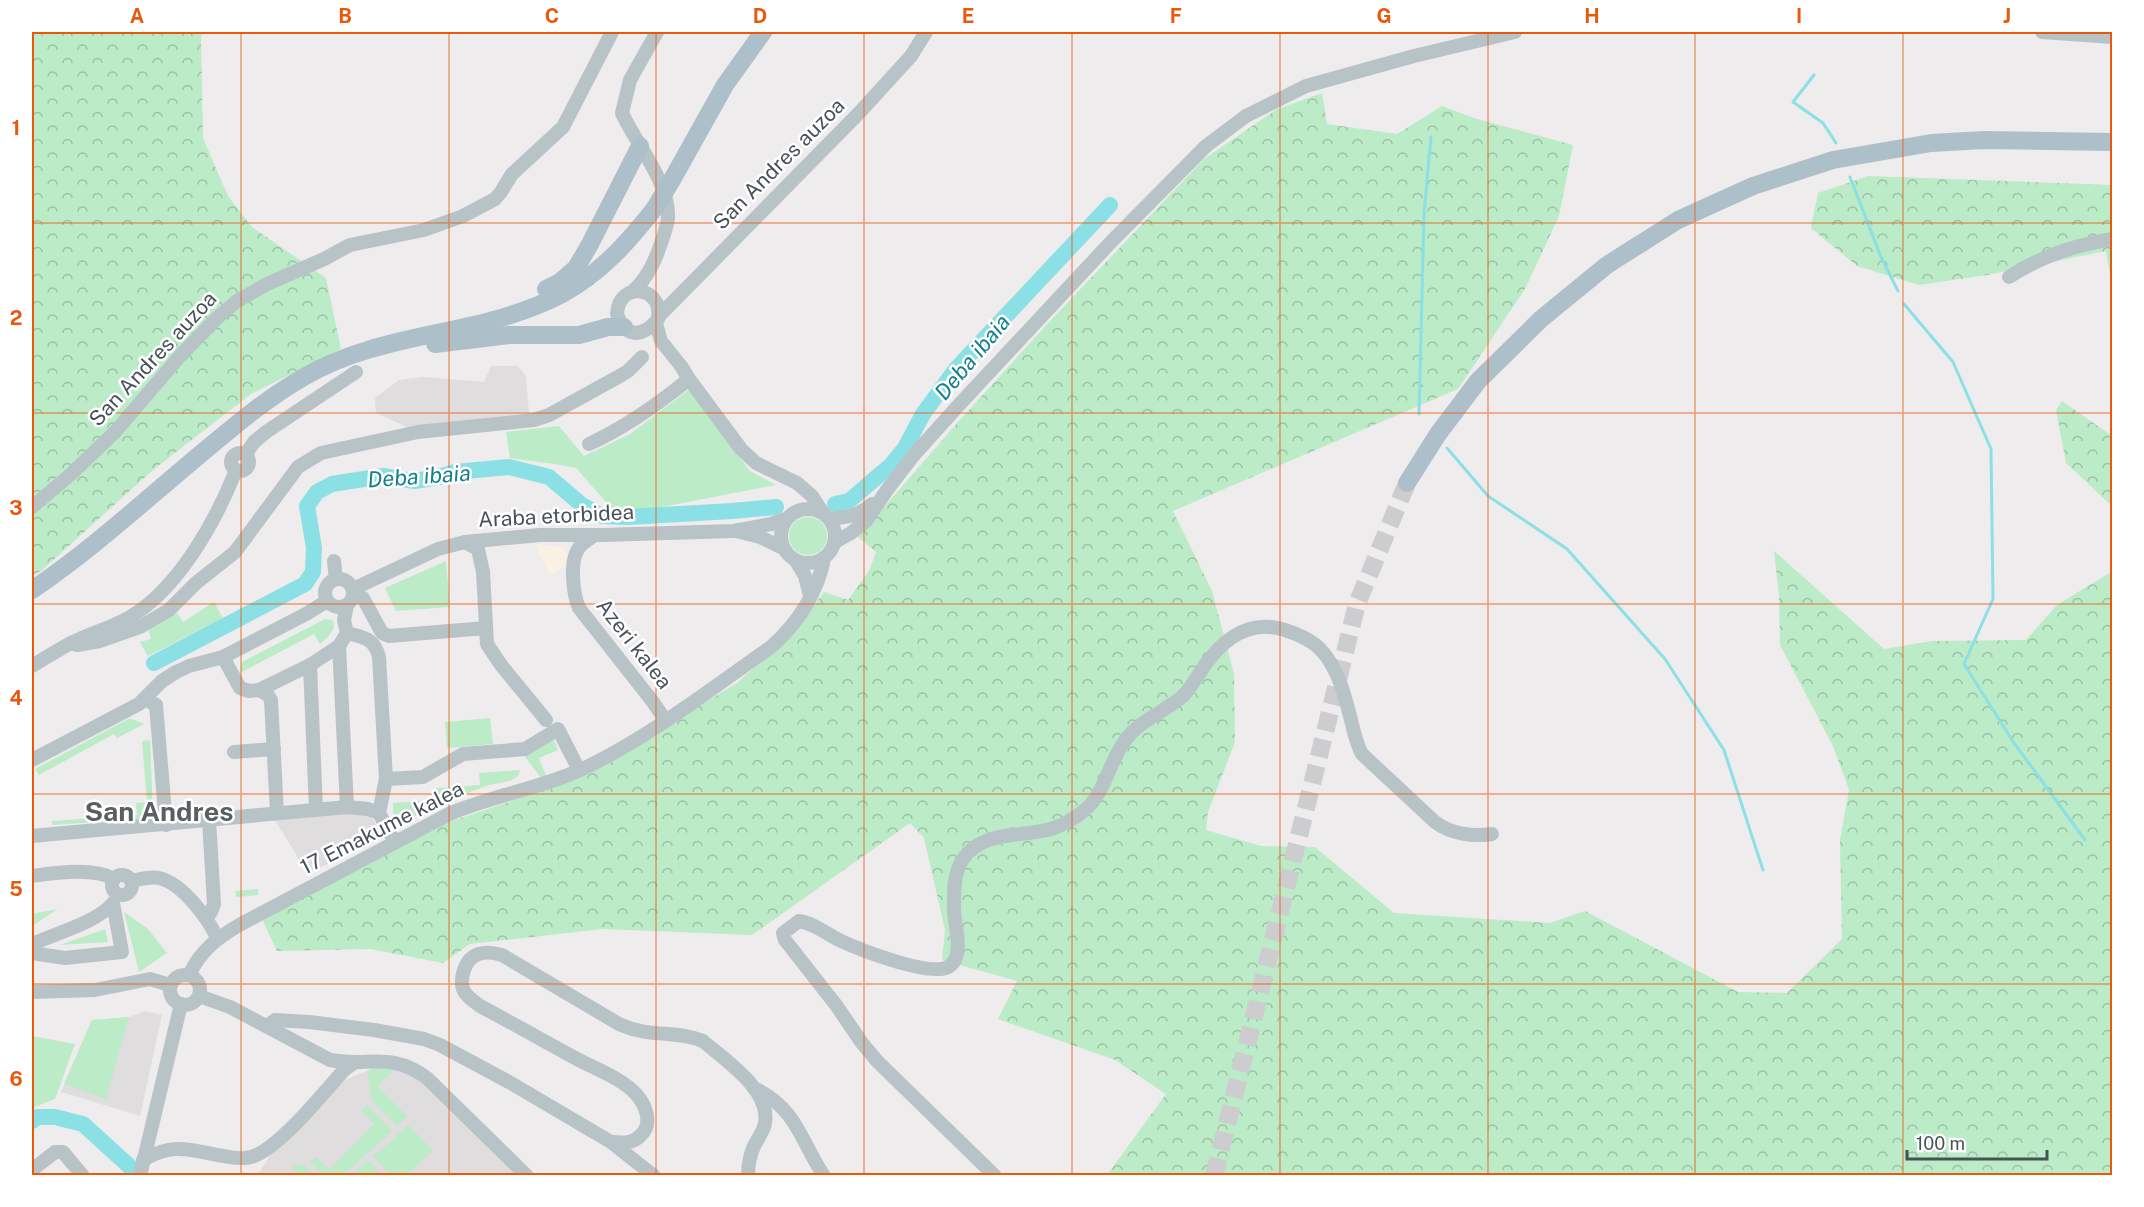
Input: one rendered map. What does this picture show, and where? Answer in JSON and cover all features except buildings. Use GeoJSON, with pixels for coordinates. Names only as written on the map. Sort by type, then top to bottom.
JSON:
{"type":"FeatureCollection","features":[{"type":"Feature","properties":{"kind":"main road"},"geometry":{"type":"LineString","coordinates":[[32,590],[87,548],[244,418],[302,378],[344,357],[410,338],[487,322],[539,305],[586,279],[631,239],[655,208],[725,85],[763,32]]}},
{"type":"Feature","properties":{"kind":"main road"},"geometry":{"type":"LineString","coordinates":[[1407,483],[1438,434],[1478,381],[1541,319],[1607,265],[1678,220],[1753,186],[1833,160],[1931,143],[1984,140],[2112,142]]}},
{"type":"Feature","properties":{"kind":"main road"},"geometry":{"type":"LineString","coordinates":[[410,338],[441,324],[532,297],[560,282],[576,268],[589,246],[640,146]]}},
{"type":"Feature","properties":{"kind":"main road"},"geometry":{"type":"LineString","coordinates":[[344,357],[454,341],[509,336],[579,335],[608,327],[633,331]]}},
{"type":"Feature","properties":{"kind":"street","name":"San Andres auzoa"},"geometry":{"type":"LineString","coordinates":[[32,507],[115,432],[180,356],[213,321],[237,301],[267,284],[350,245],[424,230],[457,219],[495,199],[512,174],[563,127],[612,32]]}},
{"type":"Feature","properties":{"kind":"street"},"geometry":{"type":"LineString","coordinates":[[657,32],[630,80],[622,113],[658,176],[667,204],[668,219],[655,259],[644,279],[632,292],[620,300],[617,307],[619,321],[689,379]]}},
{"type":"Feature","properties":{"kind":"street","name":"San Andres auzoa"},"geometry":{"type":"LineString","coordinates":[[633,331],[648,330],[656,322],[661,314],[859,113],[911,56],[926,32]]}},
{"type":"Feature","properties":{"kind":"street"},"geometry":{"type":"LineString","coordinates":[[835,542],[866,521],[913,456],[1145,207],[1206,146],[1246,116],[1306,86],[1328,79],[1515,32]]}},
{"type":"Feature","properties":{"kind":"street"},"geometry":{"type":"LineString","coordinates":[[2042,32],[2112,37]]}},
{"type":"Feature","properties":{"kind":"street"},"geometry":{"type":"LineString","coordinates":[[2009,277],[2028,264],[2053,254],[2084,244],[2112,239]]}},
{"type":"Feature","properties":{"kind":"street"},"geometry":{"type":"LineString","coordinates":[[655,259],[653,281],[659,315],[656,322],[660,341],[681,366],[741,449],[756,462],[797,483],[812,496],[835,534],[833,548],[824,558],[810,563],[796,561]]}},
{"type":"Feature","properties":{"kind":"street"},"geometry":{"type":"LineString","coordinates":[[632,292],[646,293],[656,302]]}},
{"type":"Feature","properties":{"kind":"street"},"geometry":{"type":"LineString","coordinates":[[633,331],[640,341],[642,357]]}},
{"type":"Feature","properties":{"kind":"street"},"geometry":{"type":"LineString","coordinates":[[71,643],[77,645],[100,641],[140,627],[169,610],[196,583],[235,552],[298,467],[321,453],[418,432],[527,421],[549,415],[628,371],[642,357],[661,354]]}},
{"type":"Feature","properties":{"kind":"street"},"geometry":{"type":"LineString","coordinates":[[32,666],[71,643],[130,617],[160,592],[175,577],[196,547],[220,505],[236,470],[231,463],[232,457],[237,453],[246,454],[254,442],[266,432],[356,372]]}},
{"type":"Feature","properties":{"kind":"street"},"geometry":{"type":"LineString","coordinates":[[589,444],[617,431],[655,408],[689,379]]}},
{"type":"Feature","properties":{"kind":"street"},"geometry":{"type":"LineString","coordinates":[[785,478],[798,496],[781,533],[783,548],[806,576],[810,596]]}},
{"type":"Feature","properties":{"kind":"street"},"geometry":{"type":"LineString","coordinates":[[790,515],[809,508],[826,516],[853,517],[863,513],[887,490]]}},
{"type":"Feature","properties":{"kind":"street","name":"Araba etorbidea"},"geometry":{"type":"LineString","coordinates":[[358,593],[438,549],[465,542],[503,537],[734,531],[771,524],[790,515]]}},
{"type":"Feature","properties":{"kind":"street","name":"Araba etorbidea"},"geometry":{"type":"LineString","coordinates":[[734,531],[759,537],[783,548]]}},
{"type":"Feature","properties":{"kind":"street"},"geometry":{"type":"LineString","coordinates":[[558,535],[572,549],[575,558]]}},
{"type":"Feature","properties":{"kind":"street"},"geometry":{"type":"LineString","coordinates":[[575,558],[578,549],[595,535]]}},
{"type":"Feature","properties":{"kind":"street"},"geometry":{"type":"LineString","coordinates":[[465,542],[478,549],[483,572],[487,644],[501,665],[546,720]]}},
{"type":"Feature","properties":{"kind":"street","name":"Azeri kalea"},"geometry":{"type":"LineString","coordinates":[[575,558],[574,592],[579,608],[660,721]]}},
{"type":"Feature","properties":{"kind":"street","name":"17 Emakume kalea"},"geometry":{"type":"LineString","coordinates":[[189,975],[202,952],[217,938],[395,842],[469,805],[537,786],[601,760],[686,706],[783,636],[802,613],[823,567],[824,558]]}},
{"type":"Feature","properties":{"kind":"street"},"geometry":{"type":"LineString","coordinates":[[334,561],[336,579]]}},
{"type":"Feature","properties":{"kind":"street"},"geometry":{"type":"LineString","coordinates":[[336,579],[348,582],[358,593],[382,633],[389,636],[486,628]]}},
{"type":"Feature","properties":{"kind":"street"},"geometry":{"type":"LineString","coordinates":[[336,579],[326,588],[327,601],[334,607],[347,605]]}},
{"type":"Feature","properties":{"kind":"street"},"geometry":{"type":"LineString","coordinates":[[223,657],[240,688],[249,691],[259,690],[310,665],[339,646],[347,633],[344,620],[347,605],[358,593]]}},
{"type":"Feature","properties":{"kind":"street"},"geometry":{"type":"LineString","coordinates":[[32,760],[145,699],[162,681],[176,672],[223,657],[327,601]]}},
{"type":"Feature","properties":{"kind":"street"},"geometry":{"type":"LineString","coordinates":[[995,1176],[869,1052],[836,1005],[785,940],[783,933],[789,927],[799,921],[806,922],[841,940],[894,961],[940,969],[948,967],[955,960],[957,951],[954,911],[956,877],[966,855],[980,843],[1007,835],[1050,829],[1085,810],[1097,796],[1115,755],[1138,726],[1178,700],[1213,654],[1248,628],[1266,626],[1282,629],[1320,648],[1336,675],[1346,699],[1356,741],[1362,754],[1441,827],[1472,836],[1492,834]]}},
{"type":"Feature","properties":{"kind":"street"},"geometry":{"type":"LineString","coordinates":[[347,633],[367,639],[376,647],[380,667],[386,779],[379,813],[395,842]]}},
{"type":"Feature","properties":{"kind":"street"},"geometry":{"type":"LineString","coordinates":[[339,646],[347,807]]}},
{"type":"Feature","properties":{"kind":"street"},"geometry":{"type":"LineString","coordinates":[[310,665],[316,810]]}},
{"type":"Feature","properties":{"kind":"street"},"geometry":{"type":"LineString","coordinates":[[259,690],[268,695],[271,700],[277,813]]}},
{"type":"Feature","properties":{"kind":"street"},"geometry":{"type":"LineString","coordinates":[[145,699],[156,705],[166,825]]}},
{"type":"Feature","properties":{"kind":"street"},"geometry":{"type":"LineString","coordinates":[[386,779],[423,777],[463,754],[525,749],[558,729],[579,770]]}},
{"type":"Feature","properties":{"kind":"street"},"geometry":{"type":"LineString","coordinates":[[234,752],[274,749]]}},
{"type":"Feature","properties":{"kind":"street"},"geometry":{"type":"LineString","coordinates":[[32,836],[347,807],[368,809],[379,813]]}},
{"type":"Feature","properties":{"kind":"street"},"geometry":{"type":"LineString","coordinates":[[206,918],[214,904],[209,820]]}},
{"type":"Feature","properties":{"kind":"street"},"geometry":{"type":"LineString","coordinates":[[32,876],[94,872],[105,874],[114,892],[122,952],[65,958],[32,952]]}},
{"type":"Feature","properties":{"kind":"street"},"geometry":{"type":"LineString","coordinates":[[32,944],[106,912],[123,875],[132,880],[158,878],[178,888],[206,918],[217,938]]}},
{"type":"Feature","properties":{"kind":"street"},"geometry":{"type":"LineString","coordinates":[[612,1142],[627,1143],[644,1133],[648,1121],[644,1106],[636,1094],[603,1072],[469,997],[463,989],[461,977],[466,963],[474,955],[491,951],[502,955],[634,1031],[694,1037],[703,1041],[756,1089],[770,1096],[796,1124],[825,1176]]}},
{"type":"Feature","properties":{"kind":"street"},"geometry":{"type":"LineString","coordinates":[[189,975],[198,983],[199,996],[193,1002],[181,1004],[176,1002],[170,994],[171,985],[176,977],[189,975]]}},
{"type":"Feature","properties":{"kind":"street"},"geometry":{"type":"LineString","coordinates":[[32,992],[95,990],[150,979],[171,985]]}},
{"type":"Feature","properties":{"kind":"street"},"geometry":{"type":"LineString","coordinates":[[199,996],[214,1000],[330,1060],[355,1062],[385,1060],[405,1064],[417,1070],[428,1078],[527,1176]]}},
{"type":"Feature","properties":{"kind":"street"},"geometry":{"type":"LineString","coordinates":[[142,1166],[181,1004]]}},
{"type":"Feature","properties":{"kind":"street"},"geometry":{"type":"LineString","coordinates":[[267,1026],[275,1020],[299,1021],[424,1039],[478,1064],[612,1142],[654,1176]]}},
{"type":"Feature","properties":{"kind":"street"},"geometry":{"type":"LineString","coordinates":[[319,1054],[329,1068],[330,1086]]}},
{"type":"Feature","properties":{"kind":"street"},"geometry":{"type":"LineString","coordinates":[[142,1166],[161,1151],[177,1148],[232,1158],[250,1158],[278,1141],[355,1062]]}},
{"type":"Feature","properties":{"kind":"street"},"geometry":{"type":"LineString","coordinates":[[748,1176],[748,1165],[754,1146],[765,1124],[765,1108],[756,1089]]}},
{"type":"Feature","properties":{"kind":"street"},"geometry":{"type":"LineString","coordinates":[[765,1124],[784,1120],[796,1124]]}},
{"type":"Feature","properties":{"kind":"street"},"geometry":{"type":"LineString","coordinates":[[635,1140],[641,1164]]}},
{"type":"Feature","properties":{"kind":"street"},"geometry":{"type":"LineString","coordinates":[[32,1170],[55,1152],[63,1152],[83,1176]]}},
{"type":"Feature","properties":{"kind":"shaded area"},"geometry":{"type":"Polygon","coordinates":[[[491,366],[518,366],[526,376],[529,413],[407,427],[376,413],[375,398],[399,380],[423,377],[484,382],[491,366]]]}},
{"type":"Feature","properties":{"kind":"shaded area"},"geometry":{"type":"Polygon","coordinates":[[[535,544],[562,547],[567,553],[566,567],[550,575],[535,544]]]}},
{"type":"Feature","properties":{"kind":"shaded area"},"geometry":{"type":"Polygon","coordinates":[[[351,812],[368,814],[379,829],[378,838],[308,874],[275,820],[351,812]]]}},
{"type":"Feature","properties":{"kind":"shaded area"},"geometry":{"type":"Polygon","coordinates":[[[145,1011],[162,1015],[140,1116],[61,1092],[92,1020],[129,1017],[145,1011]]]}},
{"type":"Feature","properties":{"kind":"shaded area"},"geometry":{"type":"Polygon","coordinates":[[[390,1066],[418,1077],[516,1175],[257,1176],[271,1154],[342,1081],[374,1068],[390,1066]]]}},
{"type":"Feature","properties":{"kind":"green space"},"geometry":{"type":"Polygon","coordinates":[[[32,32],[203,32],[201,37],[203,138],[228,196],[252,227],[326,278],[341,349],[251,394],[153,470],[41,571],[32,576],[32,32]]]}},
{"type":"Feature","properties":{"kind":"green space"},"geometry":{"type":"Polygon","coordinates":[[[1322,93],[1327,124],[1397,134],[1442,106],[1474,118],[1573,145],[1559,216],[1525,289],[1458,389],[1173,511],[1212,591],[1234,674],[1235,742],[1208,812],[1206,830],[1261,846],[1315,847],[1394,913],[1550,923],[1585,911],[1738,992],[1787,993],[1842,939],[1840,840],[1849,790],[1833,746],[1780,645],[1779,595],[1774,551],[1884,649],[1932,641],[2026,640],[2057,605],[2111,572],[2112,565],[2112,1175],[1107,1175],[1166,1094],[1115,1060],[998,1019],[1017,981],[942,960],[945,930],[924,838],[910,823],[752,935],[603,929],[470,944],[443,963],[370,949],[277,951],[262,919],[440,825],[574,780],[588,773],[737,683],[794,632],[824,592],[848,600],[869,571],[876,552],[858,537],[1050,321],[1204,159],[1277,109],[1322,93]]]}},
{"type":"Feature","properties":{"kind":"green space"},"geometry":{"type":"Polygon","coordinates":[[[1868,176],[2112,185],[2112,287],[2106,251],[1987,275],[1919,285],[1857,266],[1811,228],[1818,193],[1868,176]]]}},
{"type":"Feature","properties":{"kind":"green space"},"geometry":{"type":"Polygon","coordinates":[[[690,389],[750,471],[776,485],[641,511],[613,510],[576,468],[510,458],[506,432],[559,426],[584,456],[630,434],[690,389]]]}},
{"type":"Feature","properties":{"kind":"green space"},"geometry":{"type":"Polygon","coordinates":[[[2062,401],[2112,436],[2112,506],[2066,463],[2056,410],[2062,401]]]}},
{"type":"Feature","properties":{"kind":"green space"},"geometry":{"type":"Polygon","coordinates":[[[808,517],[815,518],[821,523],[826,529],[826,543],[821,549],[815,554],[808,555],[801,554],[795,549],[790,543],[789,536],[790,529],[795,523],[801,518],[808,517]]]}},
{"type":"Feature","properties":{"kind":"green space"},"geometry":{"type":"Polygon","coordinates":[[[446,561],[450,607],[396,611],[385,588],[446,561]]]}},
{"type":"Feature","properties":{"kind":"green space"},"geometry":{"type":"Polygon","coordinates":[[[214,602],[223,618],[148,656],[140,642],[151,639],[148,629],[177,613],[183,622],[214,602]]]}},
{"type":"Feature","properties":{"kind":"green space"},"geometry":{"type":"Polygon","coordinates":[[[325,619],[333,620],[334,628],[320,644],[314,634],[240,673],[242,662],[325,619]]]}},
{"type":"Feature","properties":{"kind":"green space"},"geometry":{"type":"Polygon","coordinates":[[[490,718],[493,744],[447,748],[445,722],[490,718]]]}},
{"type":"Feature","properties":{"kind":"green space"},"geometry":{"type":"Polygon","coordinates":[[[128,719],[144,724],[117,738],[114,734],[39,775],[35,769],[128,719]]]}},
{"type":"Feature","properties":{"kind":"green space"},"geometry":{"type":"Polygon","coordinates":[[[553,737],[558,750],[539,758],[546,776],[541,778],[523,754],[553,737]]]}},
{"type":"Feature","properties":{"kind":"green space"},"geometry":{"type":"Polygon","coordinates":[[[150,740],[153,811],[142,812],[143,819],[52,825],[52,821],[137,815],[136,803],[147,802],[142,741],[150,740]]]}},
{"type":"Feature","properties":{"kind":"green space"},"geometry":{"type":"Polygon","coordinates":[[[520,770],[518,776],[510,781],[489,785],[445,801],[405,821],[395,820],[393,816],[393,803],[436,800],[436,788],[480,785],[479,773],[520,770]]]}},
{"type":"Feature","properties":{"kind":"green space"},"geometry":{"type":"Polygon","coordinates":[[[258,889],[258,895],[236,897],[235,891],[258,889]]]}},
{"type":"Feature","properties":{"kind":"green space"},"geometry":{"type":"Polygon","coordinates":[[[58,909],[32,926],[32,914],[58,909]]]}},
{"type":"Feature","properties":{"kind":"green space"},"geometry":{"type":"Polygon","coordinates":[[[124,912],[148,929],[167,953],[139,972],[124,912]]]}},
{"type":"Feature","properties":{"kind":"green space"},"geometry":{"type":"Polygon","coordinates":[[[105,929],[108,942],[60,945],[105,929]]]}},
{"type":"Feature","properties":{"kind":"green space"},"geometry":{"type":"Polygon","coordinates":[[[129,1017],[106,1099],[64,1084],[92,1020],[129,1017]]]}},
{"type":"Feature","properties":{"kind":"green space"},"geometry":{"type":"Polygon","coordinates":[[[32,1036],[75,1044],[55,1099],[32,1108],[32,1036]]]}},
{"type":"Feature","properties":{"kind":"green space"},"geometry":{"type":"Polygon","coordinates":[[[374,1068],[395,1069],[377,1086],[407,1116],[397,1126],[372,1101],[367,1071],[374,1068]]]}},
{"type":"Feature","properties":{"kind":"green space"},"geometry":{"type":"Polygon","coordinates":[[[367,1105],[392,1131],[343,1175],[323,1175],[310,1162],[316,1157],[329,1170],[374,1124],[361,1111],[367,1105]]]}},
{"type":"Feature","properties":{"kind":"green space"},"geometry":{"type":"Polygon","coordinates":[[[408,1125],[433,1150],[407,1175],[391,1175],[372,1156],[408,1125]]]}},
{"type":"Feature","properties":{"kind":"green space"},"geometry":{"type":"Polygon","coordinates":[[[367,1160],[382,1175],[351,1175],[367,1160]]]}},
{"type":"Feature","properties":{"kind":"green space"},"geometry":{"type":"Polygon","coordinates":[[[294,1165],[305,1166],[314,1175],[299,1175],[291,1168],[294,1165]]]}},
{"type":"Feature","properties":{"kind":"waterway"},"geometry":{"type":"LineString","coordinates":[[1814,75],[1793,102],[1823,123],[1836,143]]}},
{"type":"Feature","properties":{"kind":"waterway"},"geometry":{"type":"LineString","coordinates":[[1419,414],[1424,214],[1431,137]]}},
{"type":"Feature","properties":{"kind":"waterway"},"geometry":{"type":"LineString","coordinates":[[1850,177],[1881,257],[1898,291]]}},
{"type":"Feature","properties":{"kind":"waterway","name":"Deba ibaia"},"geometry":{"type":"LineString","coordinates":[[835,504],[849,501],[891,465],[905,448],[923,414],[956,369],[1110,205]]}},
{"type":"Feature","properties":{"kind":"waterway"},"geometry":{"type":"LineString","coordinates":[[1904,304],[1953,362],[1991,449],[1993,599],[1964,664],[2014,743],[2085,840]]}},
{"type":"Feature","properties":{"kind":"waterway"},"geometry":{"type":"LineString","coordinates":[[1447,448],[1488,496],[1567,549],[1665,659],[1724,750],[1763,870]]}},
{"type":"Feature","properties":{"kind":"waterway","name":"Deba ibaia"},"geometry":{"type":"LineString","coordinates":[[154,663],[305,584],[313,572],[314,548],[307,506],[317,492],[332,484],[383,476],[414,481],[455,472],[509,467],[549,477],[582,505],[602,516],[628,517],[776,507]]}},
{"type":"Feature","properties":{"kind":"waterway"},"geometry":{"type":"LineString","coordinates":[[32,1121],[38,1117],[55,1117],[83,1124],[140,1176]]}},
{"type":"Feature","properties":{"kind":"tunnel"},"geometry":{"type":"LineString","coordinates":[[1214,1176],[1357,604],[1407,483]]}},
{"type":"Feature","properties":{"kind":"district","name":"San Andres"},"geometry":{"type":"Point","coordinates":[159,812]}}]}
